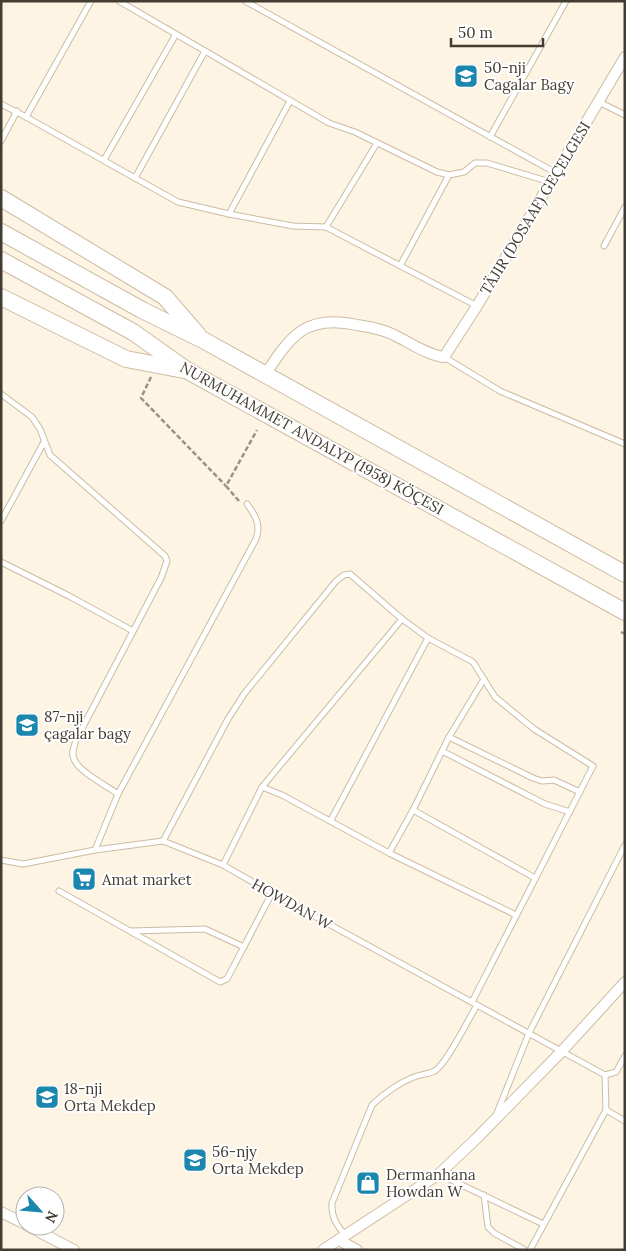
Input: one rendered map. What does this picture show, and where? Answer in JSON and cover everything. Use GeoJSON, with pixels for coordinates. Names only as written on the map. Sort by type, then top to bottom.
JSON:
{"type":"FeatureCollection","features":[{"type":"Feature","properties":{"kind":"main road"},"geometry":{"type":"LineString","coordinates":[[1,198],[165,297],[203,340]]}},
{"type":"Feature","properties":{"kind":"main road"},"geometry":{"type":"LineString","coordinates":[[1,232],[142,310],[203,340],[625,574]]}},
{"type":"Feature","properties":{"kind":"main road","name":"NURMUHAMMET ANDALYP (1958) KÖÇESI"},"geometry":{"type":"LineString","coordinates":[[1,260],[133,332],[188,371],[625,612]]}},
{"type":"Feature","properties":{"kind":"main road"},"geometry":{"type":"LineString","coordinates":[[1,297],[126,359],[188,371]]}},
{"type":"Feature","properties":{"kind":"street","name":"TÄJIR (DOSAAF) GEÇELGESI"},"geometry":{"type":"LineString","coordinates":[[444,357],[477,306],[625,57]]}},
{"type":"Feature","properties":{"kind":"street"},"geometry":{"type":"LineString","coordinates":[[265,375],[279,353],[299,332],[320,322],[339,321],[386,331],[444,357]]}},
{"type":"Feature","properties":{"kind":"street"},"geometry":{"type":"LineString","coordinates":[[323,1250],[439,1174],[562,1052],[625,982]]}},
{"type":"Feature","properties":{"kind":"street"},"geometry":{"type":"LineString","coordinates":[[1,1212],[15,1219]]}},
{"type":"Feature","properties":{"kind":"street"},"geometry":{"type":"LineString","coordinates":[[44,1236],[61,1247],[74,1250]]}},
{"type":"Feature","properties":{"kind":"street"},"geometry":{"type":"LineString","coordinates":[[343,1238],[357,1250]]}},
{"type":"Feature","properties":{"kind":"lane"},"geometry":{"type":"LineString","coordinates":[[26,117],[91,1]]}},
{"type":"Feature","properties":{"kind":"lane"},"geometry":{"type":"LineString","coordinates":[[119,1],[329,123],[355,132],[436,172],[449,175],[464,172],[476,163],[487,163],[553,178]]}},
{"type":"Feature","properties":{"kind":"lane"},"geometry":{"type":"LineString","coordinates":[[244,1],[490,137],[553,178]]}},
{"type":"Feature","properties":{"kind":"lane"},"geometry":{"type":"LineString","coordinates":[[490,137],[566,1]]}},
{"type":"Feature","properties":{"kind":"lane"},"geometry":{"type":"LineString","coordinates":[[104,160],[176,34]]}},
{"type":"Feature","properties":{"kind":"lane"},"geometry":{"type":"LineString","coordinates":[[135,178],[205,51]]}},
{"type":"Feature","properties":{"kind":"lane"},"geometry":{"type":"LineString","coordinates":[[229,214],[290,101]]}},
{"type":"Feature","properties":{"kind":"lane"},"geometry":{"type":"LineString","coordinates":[[598,101],[625,115]]}},
{"type":"Feature","properties":{"kind":"lane"},"geometry":{"type":"LineString","coordinates":[[1,104],[178,202],[293,226],[326,227],[477,306]]}},
{"type":"Feature","properties":{"kind":"lane"},"geometry":{"type":"LineString","coordinates":[[1,141],[17,112]]}},
{"type":"Feature","properties":{"kind":"lane"},"geometry":{"type":"LineString","coordinates":[[326,227],[377,143]]}},
{"type":"Feature","properties":{"kind":"lane"},"geometry":{"type":"LineString","coordinates":[[400,266],[449,175]]}},
{"type":"Feature","properties":{"kind":"lane"},"geometry":{"type":"LineString","coordinates":[[604,246],[625,207]]}},
{"type":"Feature","properties":{"kind":"lane"},"geometry":{"type":"LineString","coordinates":[[444,357],[500,390],[625,444]]}},
{"type":"Feature","properties":{"kind":"lane"},"geometry":{"type":"LineString","coordinates":[[1,394],[32,418],[40,429],[50,455],[165,556],[166,561],[161,578],[76,740],[72,753],[74,761],[84,771],[118,794]]}},
{"type":"Feature","properties":{"kind":"lane"},"geometry":{"type":"LineString","coordinates":[[1,521],[44,442]]}},
{"type":"Feature","properties":{"kind":"lane"},"geometry":{"type":"LineString","coordinates":[[95,850],[118,794],[256,539],[259,530],[258,520],[248,506]]}},
{"type":"Feature","properties":{"kind":"lane"},"geometry":{"type":"LineString","coordinates":[[1,562],[133,631]]}},
{"type":"Feature","properties":{"kind":"lane"},"geometry":{"type":"LineString","coordinates":[[163,841],[240,700],[336,581],[344,575],[350,574],[402,619],[428,638],[473,662],[496,698],[534,729],[593,766],[516,915],[475,1004],[443,1063],[435,1072],[417,1076],[380,1097],[372,1105],[332,1203],[331,1211],[343,1238]]}},
{"type":"Feature","properties":{"kind":"lane"},"geometry":{"type":"LineString","coordinates":[[223,865],[262,787],[402,619]]}},
{"type":"Feature","properties":{"kind":"lane"},"geometry":{"type":"LineString","coordinates":[[331,820],[428,638]]}},
{"type":"Feature","properties":{"kind":"lane"},"geometry":{"type":"LineString","coordinates":[[390,853],[449,737],[484,679]]}},
{"type":"Feature","properties":{"kind":"lane"},"geometry":{"type":"LineString","coordinates":[[449,737],[533,778],[542,781],[554,780],[580,792]]}},
{"type":"Feature","properties":{"kind":"lane"},"geometry":{"type":"LineString","coordinates":[[442,751],[545,804],[570,812]]}},
{"type":"Feature","properties":{"kind":"lane"},"geometry":{"type":"LineString","coordinates":[[262,787],[282,795],[390,853],[516,915]]}},
{"type":"Feature","properties":{"kind":"lane"},"geometry":{"type":"LineString","coordinates":[[413,810],[535,878]]}},
{"type":"Feature","properties":{"kind":"lane","name":"HOWDAN W"},"geometry":{"type":"LineString","coordinates":[[1,860],[23,864],[95,850],[163,841],[223,865],[605,1075]]}},
{"type":"Feature","properties":{"kind":"lane"},"geometry":{"type":"LineString","coordinates":[[495,1120],[529,1033],[625,845]]}},
{"type":"Feature","properties":{"kind":"lane"},"geometry":{"type":"LineString","coordinates":[[59,891],[220,982],[227,979],[272,893]]}},
{"type":"Feature","properties":{"kind":"lane"},"geometry":{"type":"LineString","coordinates":[[130,931],[205,929],[244,947]]}},
{"type":"Feature","properties":{"kind":"lane"},"geometry":{"type":"LineString","coordinates":[[530,1250],[606,1110],[605,1075],[616,1072],[625,1056]]}},
{"type":"Feature","properties":{"kind":"lane"},"geometry":{"type":"LineString","coordinates":[[606,1110],[625,1121]]}},
{"type":"Feature","properties":{"kind":"lane"},"geometry":{"type":"LineString","coordinates":[[439,1174],[543,1224]]}},
{"type":"Feature","properties":{"kind":"lane"},"geometry":{"type":"LineString","coordinates":[[484,1196],[488,1227],[494,1233],[525,1250]]}},
{"type":"Feature","properties":{"kind":"path"},"geometry":{"type":"LineString","coordinates":[[151,377],[141,398],[241,503],[248,506]]}},
{"type":"Feature","properties":{"kind":"path"},"geometry":{"type":"LineString","coordinates":[[226,486],[258,430]]}},
{"type":"Feature","properties":{"kind":"path"},"geometry":{"type":"LineString","coordinates":[[621,632],[625,634]]}},
{"type":"Feature","properties":{"kind":"place","name":"50-nji Cagalar Bagy"},"geometry":{"type":"Point","coordinates":[466,76]}},
{"type":"Feature","properties":{"kind":"place","name":"87-nji çagalar bagy"},"geometry":{"type":"Point","coordinates":[27,725]}},
{"type":"Feature","properties":{"kind":"place","name":"Amat market"},"geometry":{"type":"Point","coordinates":[84,879]}},
{"type":"Feature","properties":{"kind":"place","name":"18-nji Orta Mekdep"},"geometry":{"type":"Point","coordinates":[47,1097]}},
{"type":"Feature","properties":{"kind":"place","name":"56-njy Orta Mekdep"},"geometry":{"type":"Point","coordinates":[195,1160]}},
{"type":"Feature","properties":{"kind":"place","name":"Dermanhana Howdan W"},"geometry":{"type":"Point","coordinates":[368,1183]}}]}
